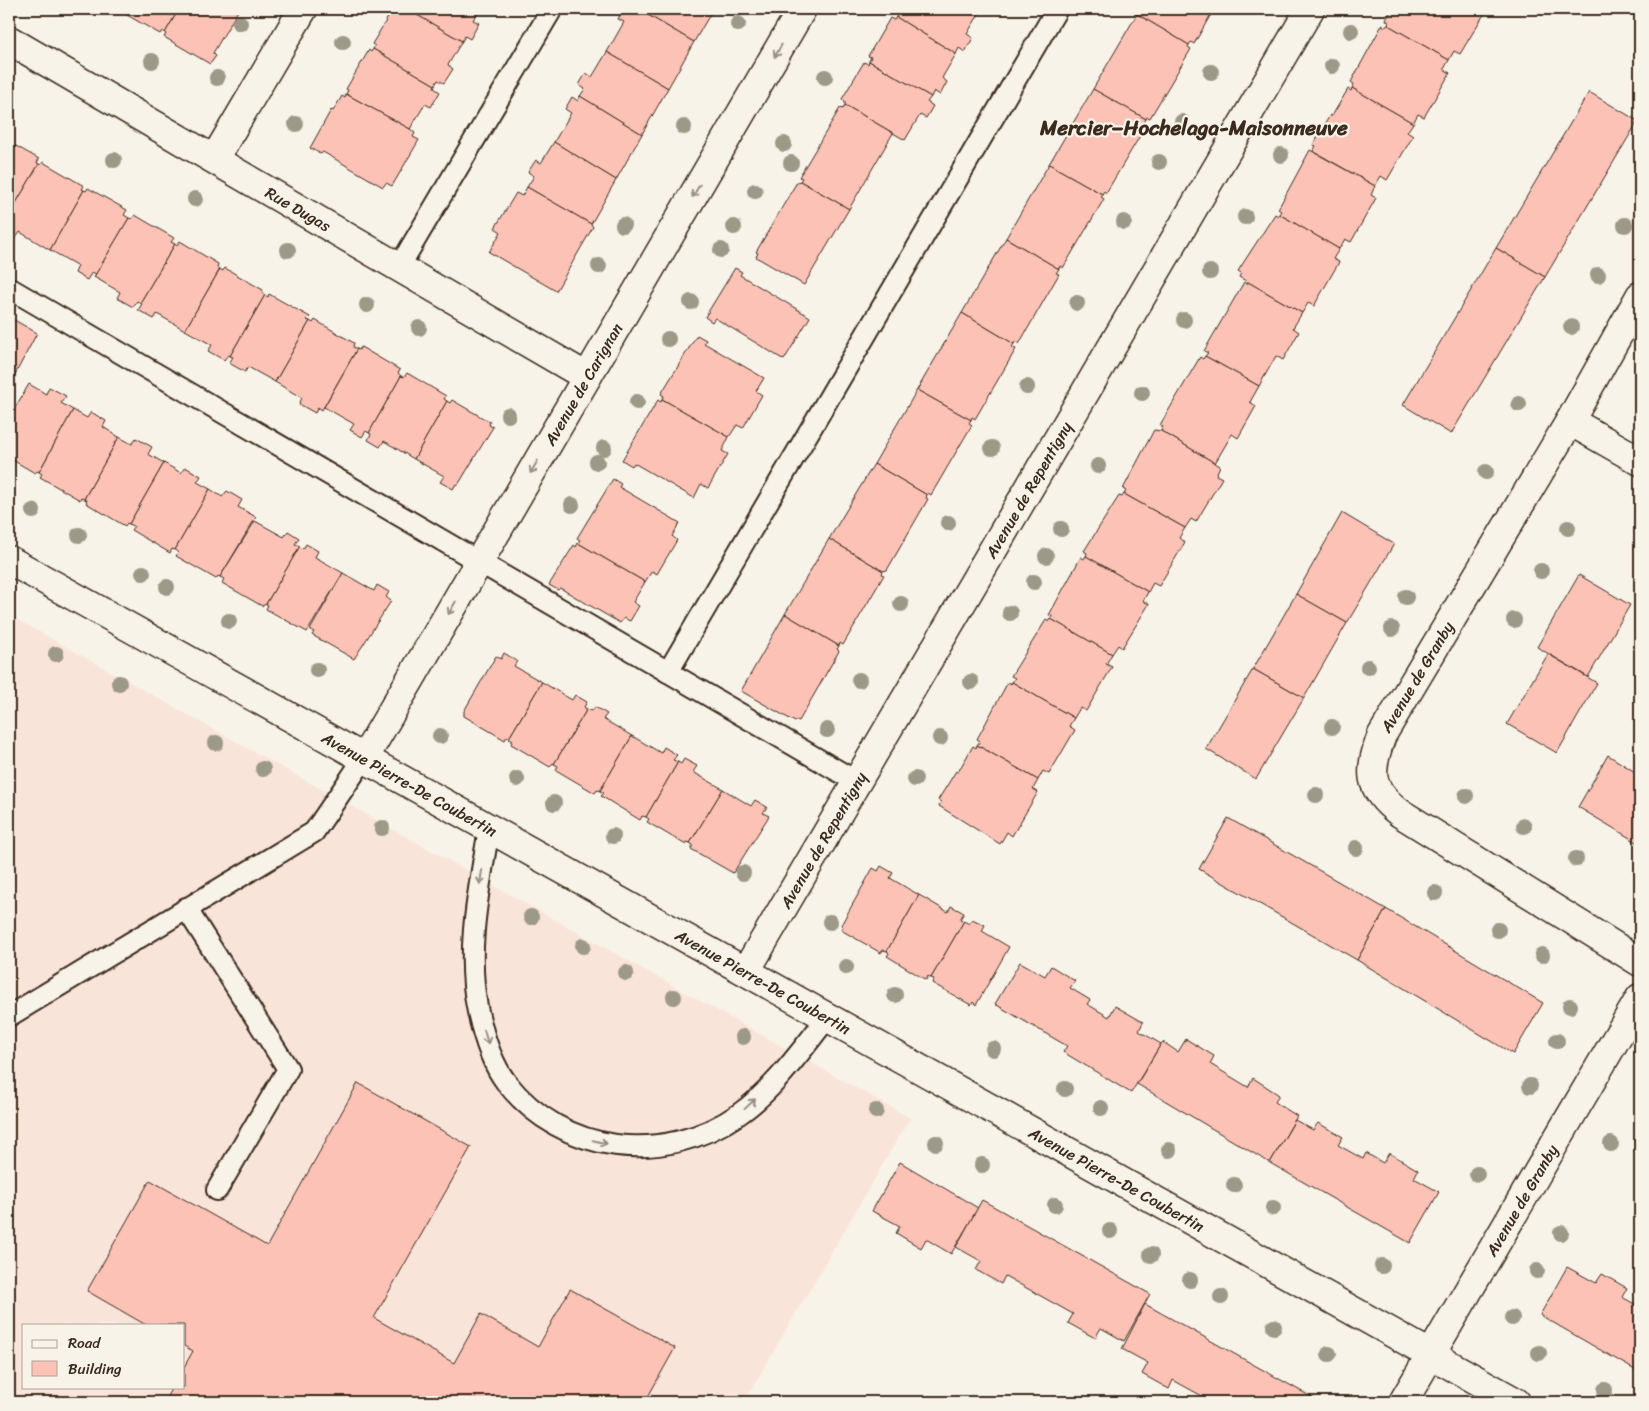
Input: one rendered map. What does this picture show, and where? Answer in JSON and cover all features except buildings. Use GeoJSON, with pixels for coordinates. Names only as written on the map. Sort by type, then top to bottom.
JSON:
{"type":"FeatureCollection","features":[{"type":"Feature","properties":{"kind":"street"},"geometry":{"type":"LineString","coordinates":[[215,158],[303,9]]}},
{"type":"Feature","properties":{"kind":"street","name":"Avenue de Carignan"},"geometry":{"type":"LineString","coordinates":[[365,757],[802,9]]}},
{"type":"Feature","properties":{"kind":"street","name":"Avenue de Repentigny"},"geometry":{"type":"LineString","coordinates":[[746,970],[1310,9]]}},
{"type":"Feature","properties":{"kind":"street","name":"Rue Dugas"},"geometry":{"type":"LineString","coordinates":[[9,40],[215,158],[587,377]]}},
{"type":"Feature","properties":{"kind":"street","name":"Avenue de Granby"},"geometry":{"type":"LineString","coordinates":[[1640,296],[1570,421],[1382,735],[1372,760],[1374,785],[1384,801],[1400,814],[1640,962]]}},
{"type":"Feature","properties":{"kind":"street"},"geometry":{"type":"LineString","coordinates":[[1570,421],[1640,461]]}},
{"type":"Feature","properties":{"kind":"street","name":"Avenue Pierre-De Coubertin"},"geometry":{"type":"LineString","coordinates":[[9,560],[365,757],[489,829],[746,970],[1516,1402]]}},
{"type":"Feature","properties":{"kind":"street","name":"Avenue de Granby"},"geometry":{"type":"LineString","coordinates":[[1403,1402],[1640,998]]}},
{"type":"Feature","properties":{"kind":"lane"},"geometry":{"type":"LineString","coordinates":[[399,267],[552,9]]}},
{"type":"Feature","properties":{"kind":"lane"},"geometry":{"type":"LineString","coordinates":[[668,672],[1057,9]]}},
{"type":"Feature","properties":{"kind":"lane"},"geometry":{"type":"LineString","coordinates":[[9,288],[857,782]]}},
{"type":"Feature","properties":{"kind":"lane"},"geometry":{"type":"LineString","coordinates":[[9,1016],[314,832],[365,757]]}},
{"type":"Feature","properties":{"kind":"lane"},"geometry":{"type":"LineString","coordinates":[[489,829],[474,922],[473,976],[478,1012],[489,1048],[505,1081],[530,1107],[559,1127],[595,1141],[633,1148],[668,1145],[698,1138],[746,1108],[773,1083],[828,1017]]}},
{"type":"Feature","properties":{"kind":"lane"},"geometry":{"type":"LineString","coordinates":[[186,908],[288,1069],[217,1190]]}},
{"type":"Feature","properties":{"kind":"shaded area"},"geometry":{"type":"Polygon","coordinates":[[[9,615],[910,1118],[744,1402],[9,1402],[9,615]]]}},
{"type":"Feature","properties":{"kind":"district","name":"Mercier–Hochelaga-Maisonneuve"},"geometry":{"type":"Point","coordinates":[1194,128]}}]}
